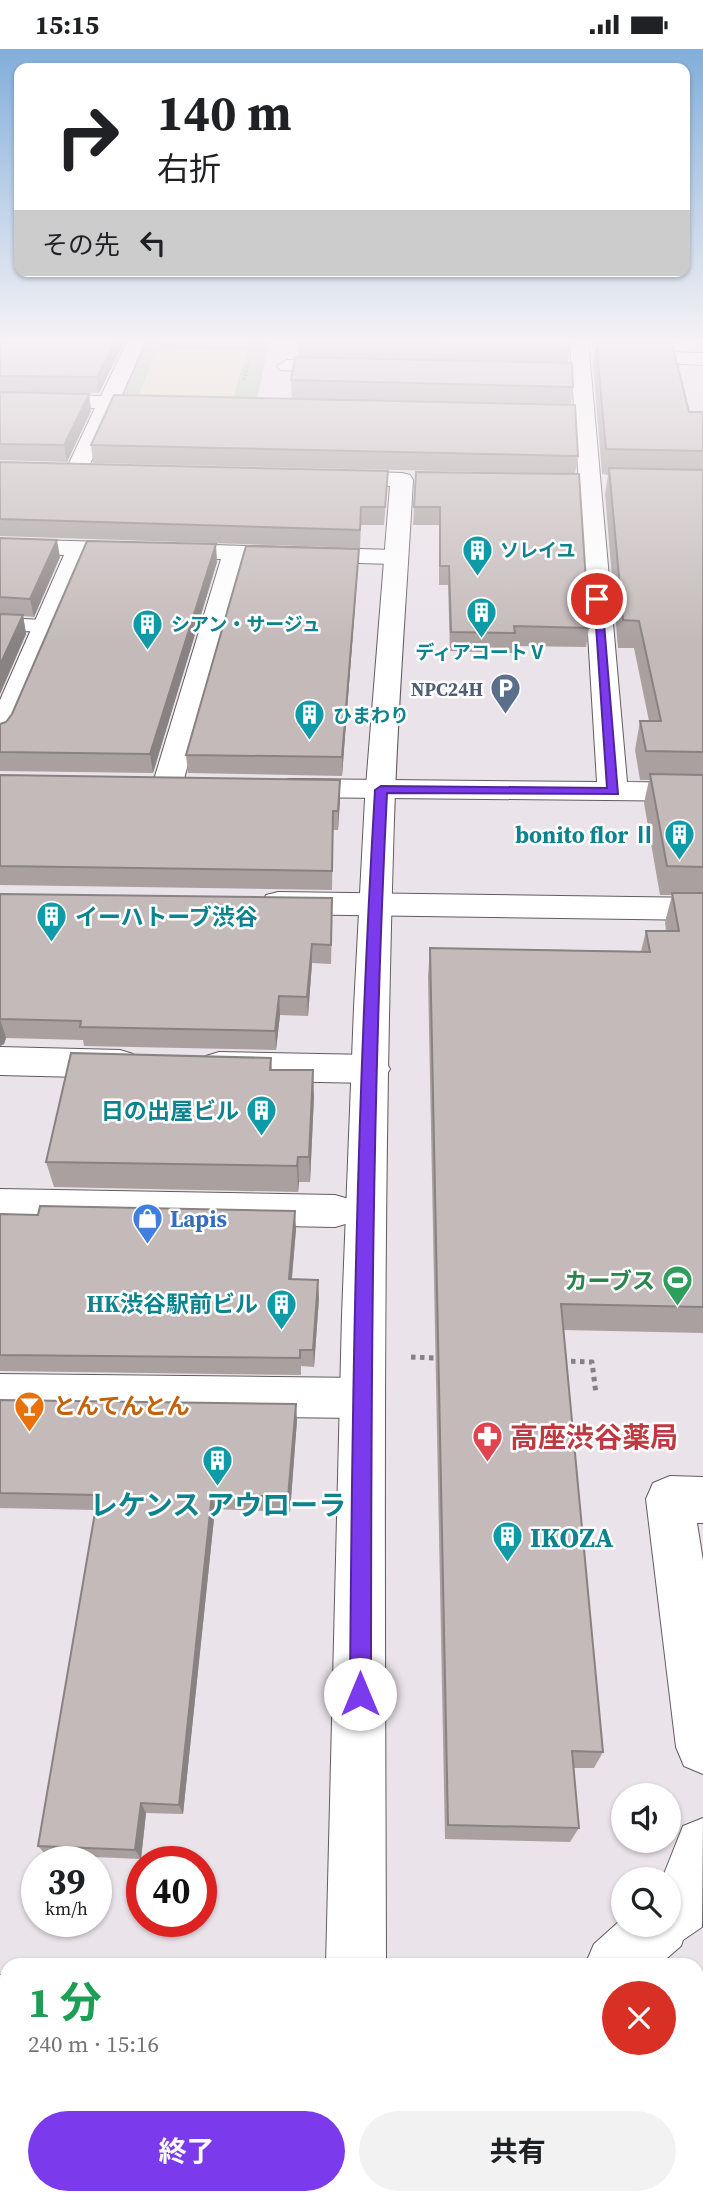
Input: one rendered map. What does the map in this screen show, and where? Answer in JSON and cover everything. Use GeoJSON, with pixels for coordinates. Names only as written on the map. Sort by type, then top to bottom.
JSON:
{"type":"FeatureCollection","features":[{"type":"Feature","properties":{"kind":"street"},"geometry":{"type":"LineString","coordinates":[[76,472],[90,441]]}},
{"type":"Feature","properties":{"kind":"street"},"geometry":{"type":"LineString","coordinates":[[587,441],[613,792]]}},
{"type":"Feature","properties":{"kind":"street"},"geometry":{"type":"LineString","coordinates":[[51,471],[103,472]]}},
{"type":"Feature","properties":{"kind":"street"},"geometry":{"type":"LineString","coordinates":[[320,478],[413,480],[394,557],[375,905],[361,1398],[360,1802],[355,1887],[356,1958]]}},
{"type":"Feature","properties":{"kind":"street"},"geometry":{"type":"LineString","coordinates":[[0,545],[394,557]]}},
{"type":"Feature","properties":{"kind":"street"},"geometry":{"type":"LineString","coordinates":[[2,721],[79,548]]}},
{"type":"Feature","properties":{"kind":"street"},"geometry":{"type":"LineString","coordinates":[[167,786],[235,552]]}},
{"type":"Feature","properties":{"kind":"street"},"geometry":{"type":"LineString","coordinates":[[264,788],[703,792]]}},
{"type":"Feature","properties":{"kind":"street"},"geometry":{"type":"LineString","coordinates":[[251,903],[703,909]]}},
{"type":"Feature","properties":{"kind":"street"},"geometry":{"type":"LineString","coordinates":[[0,1062],[148,1065]]}},
{"type":"Feature","properties":{"kind":"street"},"geometry":{"type":"LineString","coordinates":[[189,1065],[371,1069]]}},
{"type":"Feature","properties":{"kind":"street"},"geometry":{"type":"LineString","coordinates":[[0,1205],[335,1211]]}},
{"type":"Feature","properties":{"kind":"street"},"geometry":{"type":"LineString","coordinates":[[0,1394],[361,1398]]}},
{"type":"Feature","properties":{"kind":"street"},"geometry":{"type":"LineString","coordinates":[[703,1500],[670,1499],[703,1747]]}},
{"type":"Feature","properties":{"kind":"street"},"geometry":{"type":"LineString","coordinates":[[681,1906],[703,1846]]}},
{"type":"Feature","properties":{"kind":"street"},"geometry":{"type":"LineString","coordinates":[[623,1958],[646,1937]]}},
{"type":"Feature","properties":{"kind":"lane"},"geometry":{"type":"LineString","coordinates":[[0,624],[46,626]]}},
{"type":"Feature","properties":{"kind":"path"},"geometry":{"type":"LineString","coordinates":[[409,1357],[435,1358]]}},
{"type":"Feature","properties":{"kind":"path"},"geometry":{"type":"LineString","coordinates":[[558,1361],[592,1362],[596,1394]]}},
{"type":"Feature","properties":{"kind":"building"},"geometry":{"type":"Polygon","coordinates":[[[0,441],[66,441],[64,445],[0,444],[0,441]]]}},
{"type":"Feature","properties":{"kind":"building"},"geometry":{"type":"Polygon","coordinates":[[[93,441],[577,441],[578,456],[91,445],[93,441]]]}},
{"type":"Feature","properties":{"kind":"building"},"geometry":{"type":"Polygon","coordinates":[[[605,441],[703,441],[703,451],[606,449],[605,441]]]}},
{"type":"Feature","properties":{"kind":"building"},"geometry":{"type":"Polygon","coordinates":[[[0,462],[388,471],[385,507],[361,507],[360,530],[0,519],[0,462]]]}},
{"type":"Feature","properties":{"kind":"building"},"geometry":{"type":"Polygon","coordinates":[[[609,468],[703,470],[703,752],[646,751],[640,721],[661,721],[639,621],[623,620],[609,468]]]}},
{"type":"Feature","properties":{"kind":"building"},"geometry":{"type":"Polygon","coordinates":[[[416,472],[579,474],[589,628],[514,626],[515,633],[451,632],[449,566],[440,566],[440,507],[414,507],[416,472]]]}},
{"type":"Feature","properties":{"kind":"building"},"geometry":{"type":"Polygon","coordinates":[[[0,538],[57,540],[30,599],[0,597],[0,538]]]}},
{"type":"Feature","properties":{"kind":"building"},"geometry":{"type":"Polygon","coordinates":[[[87,541],[216,544],[150,754],[0,752],[0,724],[6,722],[12,714],[87,541]]]}},
{"type":"Feature","properties":{"kind":"building"},"geometry":{"type":"Polygon","coordinates":[[[246,546],[359,549],[342,757],[186,755],[246,546]]]}},
{"type":"Feature","properties":{"kind":"building"},"geometry":{"type":"Polygon","coordinates":[[[0,614],[23,615],[0,665],[0,614]]]}},
{"type":"Feature","properties":{"kind":"building"},"geometry":{"type":"Polygon","coordinates":[[[650,774],[703,775],[703,867],[667,866],[650,774]]]}},
{"type":"Feature","properties":{"kind":"building"},"geometry":{"type":"Polygon","coordinates":[[[0,775],[340,780],[338,811],[333,811],[332,871],[0,866],[0,775]]]}},
{"type":"Feature","properties":{"kind":"building","name":"IKOZA"},"geometry":{"type":"Polygon","coordinates":[[[672,893],[703,893],[703,1307],[561,1304],[603,1752],[572,1751],[579,1828],[448,1825],[430,948],[650,952],[646,931],[679,931],[672,893]]]}},
{"type":"Feature","properties":{"kind":"building"},"geometry":{"type":"Polygon","coordinates":[[[0,894],[332,898],[331,945],[312,944],[307,997],[279,996],[275,1031],[80,1027],[81,1021],[0,1019],[0,894]]]}},
{"type":"Feature","properties":{"kind":"building"},"geometry":{"type":"Polygon","coordinates":[[[71,1053],[271,1058],[270,1070],[313,1070],[309,1157],[298,1157],[297,1166],[46,1162],[71,1053]]]}},
{"type":"Feature","properties":{"kind":"building"},"geometry":{"type":"Polygon","coordinates":[[[40,1206],[295,1211],[289,1279],[318,1280],[313,1350],[300,1350],[300,1358],[0,1355],[0,1214],[38,1215],[40,1206]]]}},
{"type":"Feature","properties":{"kind":"building"},"geometry":{"type":"Polygon","coordinates":[[[0,1400],[296,1404],[288,1497],[212,1494],[179,1805],[141,1803],[136,1846],[126,1846],[126,1850],[112,1849],[112,1846],[38,1846],[98,1495],[0,1493],[0,1400]]]}},
{"type":"Feature","properties":{"kind":"place","name":"ソレイユ"},"geometry":{"type":"Point","coordinates":[477,577]}},
{"type":"Feature","properties":{"kind":"place","name":"ディアコートⅤ"},"geometry":{"type":"Point","coordinates":[481,640]}},
{"type":"Feature","properties":{"kind":"place","name":"シアン・サージュ"},"geometry":{"type":"Point","coordinates":[148,651]}},
{"type":"Feature","properties":{"kind":"place","name":"NPC24H"},"geometry":{"type":"Point","coordinates":[506,716]}},
{"type":"Feature","properties":{"kind":"place","name":"ひまわり"},"geometry":{"type":"Point","coordinates":[310,742]}},
{"type":"Feature","properties":{"kind":"place","name":"bonito flor Ⅱ"},"geometry":{"type":"Point","coordinates":[679,862]}},
{"type":"Feature","properties":{"kind":"place","name":"イーハトーブ渋谷"},"geometry":{"type":"Point","coordinates":[52,944]}},
{"type":"Feature","properties":{"kind":"place","name":"日の出屋ビル"},"geometry":{"type":"Point","coordinates":[262,1138]}},
{"type":"Feature","properties":{"kind":"place","name":"Lapis"},"geometry":{"type":"Point","coordinates":[147,1246]}},
{"type":"Feature","properties":{"kind":"place","name":"カーブス"},"geometry":{"type":"Point","coordinates":[678,1308]}},
{"type":"Feature","properties":{"kind":"place","name":"HK渋谷駅前ビル"},"geometry":{"type":"Point","coordinates":[281,1331]}},
{"type":"Feature","properties":{"kind":"place","name":"とんてんとん"},"geometry":{"type":"Point","coordinates":[30,1433]}},
{"type":"Feature","properties":{"kind":"place","name":"高座渋谷薬局"},"geometry":{"type":"Point","coordinates":[487,1464]}},
{"type":"Feature","properties":{"kind":"place","name":"レケンス アウローラ"},"geometry":{"type":"Point","coordinates":[218,1488]}},
{"type":"Feature","properties":{"kind":"place","name":"IKOZA"},"geometry":{"type":"Point","coordinates":[507,1564]}},
{"type":"Feature","properties":{"kind":"route"},"geometry":{"type":"LineString","coordinates":[[360,1694],[361,1398],[375,905],[381,790],[613,792],[597,599]]}}]}
